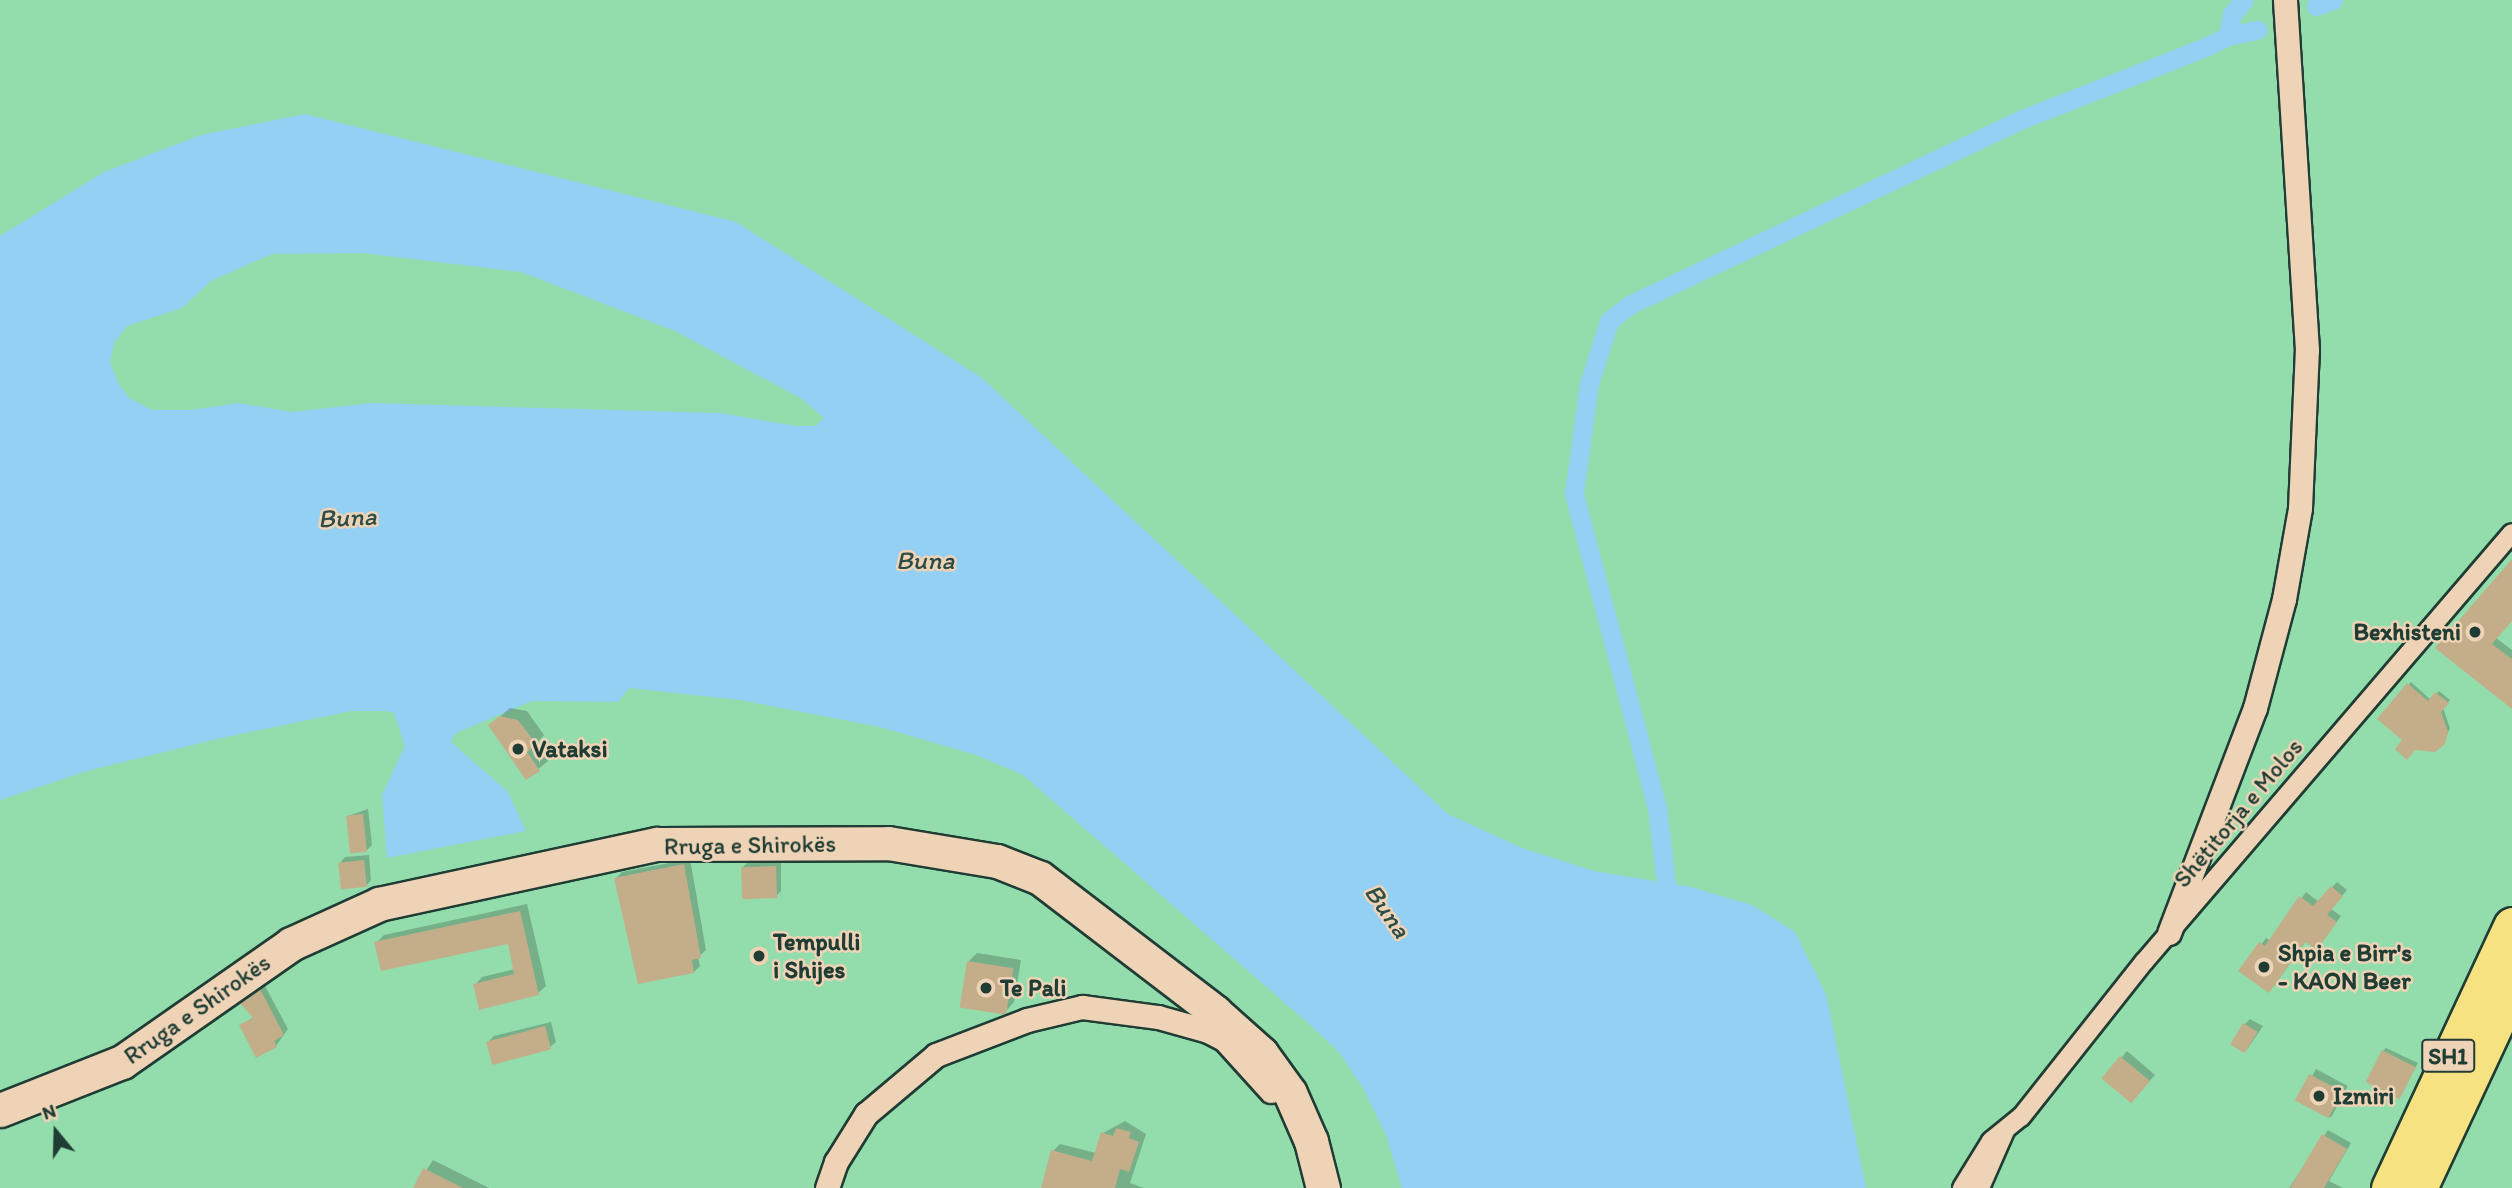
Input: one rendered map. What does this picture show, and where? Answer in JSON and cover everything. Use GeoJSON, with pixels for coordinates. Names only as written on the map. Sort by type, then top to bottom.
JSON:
{"type":"FeatureCollection","features":[{"type":"Feature","properties":{"kind":"main road","name":"Rruga e Shirokës"},"geometry":{"type":"LineString","coordinates":[[0,1110],[122,1062],[291,944],[359,911],[657,844],[888,843],[997,861],[1030,873],[1054,887],[1243,1035],[1276,1072],[1300,1110],[1323,1188]]}},
{"type":"Feature","properties":{"kind":"main road","name":"SH1"},"geometry":{"type":"LineString","coordinates":[[2390,1188],[2512,926]]}},
{"type":"Feature","properties":{"kind":"main road","name":"SH1"},"geometry":{"type":"LineString","coordinates":[[2418,1188],[2508,1008]]}},
{"type":"Feature","properties":{"kind":"street"},"geometry":{"type":"LineString","coordinates":[[2169,933],[2255,708],[2284,599],[2300,508],[2307,418],[2307,350],[2285,0]]}},
{"type":"Feature","properties":{"kind":"street","name":"Shëtitorja e Molos"},"geometry":{"type":"LineString","coordinates":[[1962,1188],[1973,1163],[2006,1127],[2021,1117],[2169,933],[2512,533]]}},
{"type":"Feature","properties":{"kind":"street"},"geometry":{"type":"LineString","coordinates":[[827,1188],[836,1162],[866,1114],[936,1055],[1027,1020],[1082,1007],[1158,1017],[1208,1031],[1238,1053],[1279,1102],[1300,1110]]}},
{"type":"Feature","properties":{"kind":"street","name":"Shëtitorja e Molos"},"geometry":{"type":"LineString","coordinates":[[1980,1188],[2006,1127]]}},
{"type":"Feature","properties":{"kind":"green space"},"geometry":{"type":"Polygon","coordinates":[[[0,0],[2512,0],[2512,1188],[0,1188],[0,0]]]}},
{"type":"Feature","properties":{"kind":"water","name":"Buna"},"geometry":{"type":"Polygon","coordinates":[[[305,114],[736,222],[982,378],[1448,814],[1522,848],[1594,871],[1691,887],[1752,905],[1795,932],[1826,994],[1866,1188],[1402,1188],[1386,1135],[1363,1088],[1339,1052],[1308,1023],[1023,775],[976,755],[880,727],[740,700],[629,688],[618,702],[532,701],[456,733],[451,742],[508,792],[526,831],[387,858],[382,795],[405,746],[394,713],[387,711],[351,711],[217,739],[87,771],[0,800],[0,236],[104,172],[201,135],[305,114]],[[363,253],[272,254],[211,281],[182,308],[127,326],[114,343],[110,362],[118,383],[129,398],[152,410],[190,410],[239,403],[292,412],[373,403],[720,413],[796,426],[816,426],[824,418],[802,399],[675,331],[521,272],[363,253]]]}},
{"type":"Feature","properties":{"kind":"building","name":"Bexhisteni"},"geometry":{"type":"Polygon","coordinates":[[[2512,559],[2512,621],[2492,644],[2512,659],[2512,709],[2435,648],[2512,559]]]}},
{"type":"Feature","properties":{"kind":"building"},"geometry":{"type":"Polygon","coordinates":[[[2407,683],[2428,701],[2435,692],[2449,703],[2441,712],[2448,732],[2445,744],[2435,752],[2415,750],[2407,760],[2395,749],[2402,740],[2377,719],[2407,683]]]}},
{"type":"Feature","properties":{"kind":"building","name":"Vataksi"},"geometry":{"type":"Polygon","coordinates":[[[500,716],[518,720],[537,745],[527,752],[540,771],[526,780],[488,725],[500,716]]]}},
{"type":"Feature","properties":{"kind":"building"},"geometry":{"type":"Polygon","coordinates":[[[363,814],[367,852],[350,854],[346,816],[363,814]]]}},
{"type":"Feature","properties":{"kind":"building"},"geometry":{"type":"Polygon","coordinates":[[[364,860],[367,887],[341,890],[338,863],[364,860]]]}},
{"type":"Feature","properties":{"kind":"building"},"geometry":{"type":"Polygon","coordinates":[[[684,864],[701,958],[692,960],[694,973],[638,984],[614,878],[684,864]]]}},
{"type":"Feature","properties":{"kind":"building"},"geometry":{"type":"Polygon","coordinates":[[[776,866],[777,898],[742,899],[741,867],[776,866]]]}},
{"type":"Feature","properties":{"kind":"building"},"geometry":{"type":"Polygon","coordinates":[[[2331,886],[2343,896],[2327,915],[2337,922],[2317,950],[2305,942],[2269,993],[2238,971],[2259,942],[2265,946],[2299,896],[2313,906],[2331,886]]]}},
{"type":"Feature","properties":{"kind":"building"},"geometry":{"type":"Polygon","coordinates":[[[520,911],[539,995],[479,1010],[473,984],[514,974],[508,944],[381,971],[374,942],[520,911]]]}},
{"type":"Feature","properties":{"kind":"building","name":"Te Pali"},"geometry":{"type":"Polygon","coordinates":[[[967,961],[1013,968],[1006,1015],[960,1007],[967,961]]]}},
{"type":"Feature","properties":{"kind":"building"},"geometry":{"type":"Polygon","coordinates":[[[260,989],[284,1035],[274,1041],[277,1047],[256,1058],[239,1025],[253,1018],[240,1003],[260,989]]]}},
{"type":"Feature","properties":{"kind":"building"},"geometry":{"type":"Polygon","coordinates":[[[2243,1023],[2258,1032],[2245,1053],[2230,1044],[2243,1023]]]}},
{"type":"Feature","properties":{"kind":"building"},"geometry":{"type":"Polygon","coordinates":[[[545,1026],[551,1049],[492,1065],[486,1042],[545,1026]]]}},
{"type":"Feature","properties":{"kind":"building"},"geometry":{"type":"Polygon","coordinates":[[[2382,1050],[2416,1067],[2400,1099],[2366,1082],[2382,1050]]]}},
{"type":"Feature","properties":{"kind":"building"},"geometry":{"type":"Polygon","coordinates":[[[2120,1056],[2150,1081],[2131,1103],[2101,1078],[2120,1056]]]}},
{"type":"Feature","properties":{"kind":"building","name":"Izmiri"},"geometry":{"type":"Polygon","coordinates":[[[2309,1074],[2343,1092],[2328,1118],[2295,1100],[2309,1074]]]}},
{"type":"Feature","properties":{"kind":"building"},"geometry":{"type":"Polygon","coordinates":[[[1116,1128],[1131,1132],[1129,1138],[1139,1142],[1129,1172],[1120,1169],[1115,1188],[1041,1188],[1051,1150],[1092,1161],[1101,1132],[1113,1136],[1116,1128]]]}},
{"type":"Feature","properties":{"kind":"building"},"geometry":{"type":"Polygon","coordinates":[[[2322,1134],[2347,1149],[2324,1188],[2290,1188],[2322,1134]]]}},
{"type":"Feature","properties":{"kind":"building"},"geometry":{"type":"Polygon","coordinates":[[[423,1168],[463,1188],[413,1188],[423,1168]]]}},
{"type":"Feature","properties":{"kind":"waterway"},"geometry":{"type":"LineString","coordinates":[[1666,883],[1657,808],[1574,493],[1589,384],[1609,321],[1631,304],[2025,118],[2228,36],[2232,14],[2244,0]]}},
{"type":"Feature","properties":{"kind":"waterway"},"geometry":{"type":"LineString","coordinates":[[2316,6],[2333,0]]}},
{"type":"Feature","properties":{"kind":"waterway"},"geometry":{"type":"LineString","coordinates":[[2228,36],[2257,30]]}},
{"type":"Feature","properties":{"kind":"place","name":"Bexhisteni"},"geometry":{"type":"Point","coordinates":[2475,632]}},
{"type":"Feature","properties":{"kind":"place","name":"Vataksi"},"geometry":{"type":"Point","coordinates":[518,749]}},
{"type":"Feature","properties":{"kind":"place","name":"Tempulli i Shijes"},"geometry":{"type":"Point","coordinates":[759,956]}},
{"type":"Feature","properties":{"kind":"place","name":"Shpia e Birr's - KAON Beer"},"geometry":{"type":"Point","coordinates":[2264,967]}},
{"type":"Feature","properties":{"kind":"place","name":"Te Pali"},"geometry":{"type":"Point","coordinates":[986,988]}},
{"type":"Feature","properties":{"kind":"place","name":"Izmiri"},"geometry":{"type":"Point","coordinates":[2319,1096]}}]}
